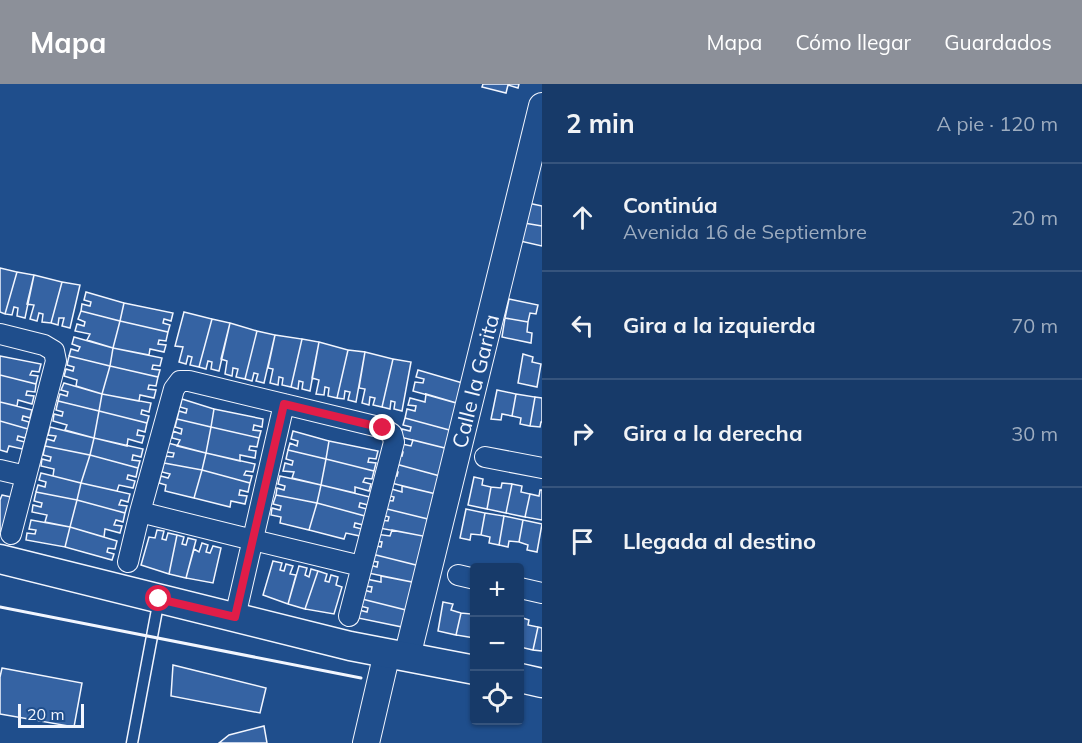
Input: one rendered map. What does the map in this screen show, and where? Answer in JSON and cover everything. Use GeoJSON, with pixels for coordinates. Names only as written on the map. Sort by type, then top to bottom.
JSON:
{"type":"FeatureCollection","features":[{"type":"Feature","properties":{"kind":"main road"},"geometry":{"type":"LineString","coordinates":[[0,559],[350,646],[470,669]]}},
{"type":"Feature","properties":{"kind":"main road"},"geometry":{"type":"LineString","coordinates":[[524,679],[542,682]]}},
{"type":"Feature","properties":{"kind":"street","name":"Calle la Garita"},"geometry":{"type":"LineString","coordinates":[[366,743],[397,655],[538,140],[542,106]]}},
{"type":"Feature","properties":{"kind":"street"},"geometry":{"type":"LineString","coordinates":[[0,334],[44,345],[54,351],[56,361],[11,534]]}},
{"type":"Feature","properties":{"kind":"street"},"geometry":{"type":"LineString","coordinates":[[128,562],[174,389],[180,381],[189,381],[383,428],[392,434],[394,442],[349,616]]}},
{"type":"Feature","properties":{"kind":"street"},"geometry":{"type":"LineString","coordinates":[[235,617],[284,404]]}},
{"type":"Feature","properties":{"kind":"street"},"geometry":{"type":"LineString","coordinates":[[485,457],[542,468]]}},
{"type":"Feature","properties":{"kind":"street"},"geometry":{"type":"LineString","coordinates":[[0,470],[26,476]]}},
{"type":"Feature","properties":{"kind":"street"},"geometry":{"type":"LineString","coordinates":[[140,512],[361,566]]}},
{"type":"Feature","properties":{"kind":"street"},"geometry":{"type":"LineString","coordinates":[[524,589],[542,593]]}},
{"type":"Feature","properties":{"kind":"lane"},"geometry":{"type":"LineString","coordinates":[[132,743],[159,599]]}},
{"type":"Feature","properties":{"kind":"building"},"geometry":{"type":"Polygon","coordinates":[[[483,84],[519,84],[518,88],[508,85],[506,93],[482,87],[483,84]]]}},
{"type":"Feature","properties":{"kind":"building"},"geometry":{"type":"Polygon","coordinates":[[[528,203],[542,206],[542,226],[524,223],[528,203]]]}},
{"type":"Feature","properties":{"kind":"building"},"geometry":{"type":"Polygon","coordinates":[[[524,223],[542,226],[542,246],[520,241],[524,223]]]}},
{"type":"Feature","properties":{"kind":"building"},"geometry":{"type":"Polygon","coordinates":[[[0,268],[17,272],[5,314],[0,312],[0,268]]]}},
{"type":"Feature","properties":{"kind":"building"},"geometry":{"type":"Polygon","coordinates":[[[17,272],[34,275],[25,318],[17,316],[18,308],[14,307],[12,315],[5,314],[17,272]]]}},
{"type":"Feature","properties":{"kind":"building"},"geometry":{"type":"Polygon","coordinates":[[[34,275],[62,282],[51,323],[42,322],[43,314],[39,313],[37,321],[30,319],[34,305],[27,304],[34,275]]]}},
{"type":"Feature","properties":{"kind":"building"},"geometry":{"type":"Polygon","coordinates":[[[62,282],[80,285],[70,328],[62,326],[64,318],[59,318],[58,325],[51,323],[62,282]]]}},
{"type":"Feature","properties":{"kind":"building"},"geometry":{"type":"Polygon","coordinates":[[[86,292],[124,303],[120,321],[81,311],[82,304],[90,306],[91,302],[84,300],[86,292]]]}},
{"type":"Feature","properties":{"kind":"building"},"geometry":{"type":"Polygon","coordinates":[[[509,299],[538,305],[536,314],[530,313],[528,322],[505,318],[509,299]]]}},
{"type":"Feature","properties":{"kind":"building"},"geometry":{"type":"Polygon","coordinates":[[[124,303],[173,313],[171,321],[164,319],[163,323],[170,325],[168,332],[120,321],[124,303]]]}},
{"type":"Feature","properties":{"kind":"building"},"geometry":{"type":"Polygon","coordinates":[[[81,311],[120,321],[113,348],[87,340],[90,334],[75,331],[77,324],[84,326],[85,322],[78,319],[81,311]]]}},
{"type":"Feature","properties":{"kind":"building"},"geometry":{"type":"Polygon","coordinates":[[[184,312],[212,319],[199,367],[190,365],[192,357],[188,356],[186,364],[179,362],[183,347],[175,346],[184,312]]]}},
{"type":"Feature","properties":{"kind":"building"},"geometry":{"type":"Polygon","coordinates":[[[505,318],[528,322],[527,332],[532,333],[531,343],[502,337],[505,318]]]}},
{"type":"Feature","properties":{"kind":"building"},"geometry":{"type":"Polygon","coordinates":[[[212,319],[230,323],[219,371],[211,369],[212,362],[208,361],[206,369],[199,367],[212,319]]]}},
{"type":"Feature","properties":{"kind":"building"},"geometry":{"type":"Polygon","coordinates":[[[120,321],[168,332],[166,341],[159,340],[158,344],[166,345],[164,352],[150,349],[149,355],[113,348],[120,321]]]}},
{"type":"Feature","properties":{"kind":"building"},"geometry":{"type":"Polygon","coordinates":[[[230,323],[257,331],[245,379],[236,377],[238,369],[233,368],[232,376],[225,374],[227,361],[221,359],[230,323]]]}},
{"type":"Feature","properties":{"kind":"building"},"geometry":{"type":"Polygon","coordinates":[[[257,331],[275,335],[264,383],[256,381],[258,374],[254,373],[252,381],[245,379],[257,331]]]}},
{"type":"Feature","properties":{"kind":"building"},"geometry":{"type":"Polygon","coordinates":[[[275,335],[302,339],[291,387],[282,385],[283,378],[279,377],[278,385],[270,383],[273,369],[268,368],[275,335]]]}},
{"type":"Feature","properties":{"kind":"building"},"geometry":{"type":"Polygon","coordinates":[[[74,337],[113,348],[110,366],[69,356],[71,349],[78,351],[80,347],[72,344],[74,337]]]}},
{"type":"Feature","properties":{"kind":"building"},"geometry":{"type":"Polygon","coordinates":[[[302,339],[319,342],[310,391],[302,389],[303,382],[299,381],[298,389],[291,387],[302,339]]]}},
{"type":"Feature","properties":{"kind":"building"},"geometry":{"type":"Polygon","coordinates":[[[319,342],[348,350],[337,398],[328,396],[329,388],[325,387],[324,395],[316,394],[319,380],[312,378],[319,342]]]}},
{"type":"Feature","properties":{"kind":"building"},"geometry":{"type":"Polygon","coordinates":[[[113,348],[162,358],[160,366],[153,365],[152,369],[160,370],[158,377],[110,366],[113,348]]]}},
{"type":"Feature","properties":{"kind":"building"},"geometry":{"type":"Polygon","coordinates":[[[348,350],[365,352],[356,402],[348,400],[350,392],[345,391],[344,399],[337,398],[348,350]]]}},
{"type":"Feature","properties":{"kind":"building"},"geometry":{"type":"Polygon","coordinates":[[[365,352],[393,359],[382,407],[373,405],[375,398],[370,397],[369,405],[362,403],[365,389],[359,388],[365,352]]]}},
{"type":"Feature","properties":{"kind":"building"},"geometry":{"type":"Polygon","coordinates":[[[523,354],[533,357],[532,362],[541,364],[537,387],[518,383],[523,354]]]}},
{"type":"Feature","properties":{"kind":"building"},"geometry":{"type":"Polygon","coordinates":[[[0,356],[41,364],[39,372],[32,371],[30,375],[38,376],[36,384],[0,375],[0,356]]]}},
{"type":"Feature","properties":{"kind":"building"},"geometry":{"type":"Polygon","coordinates":[[[69,356],[110,366],[102,394],[76,386],[77,380],[64,376],[66,369],[73,371],[74,367],[67,365],[69,356]]]}},
{"type":"Feature","properties":{"kind":"building"},"geometry":{"type":"Polygon","coordinates":[[[393,359],[411,362],[402,411],[394,409],[395,402],[391,401],[390,409],[382,407],[393,359]]]}},
{"type":"Feature","properties":{"kind":"building"},"geometry":{"type":"Polygon","coordinates":[[[110,366],[158,377],[156,386],[149,385],[148,389],[156,390],[154,398],[140,395],[139,401],[102,394],[110,366]]]}},
{"type":"Feature","properties":{"kind":"building"},"geometry":{"type":"Polygon","coordinates":[[[418,370],[466,384],[460,404],[413,391],[415,382],[423,383],[424,379],[416,377],[418,370]]]}},
{"type":"Feature","properties":{"kind":"building"},"geometry":{"type":"Polygon","coordinates":[[[0,375],[36,384],[35,392],[27,391],[26,395],[34,396],[32,404],[18,400],[17,406],[0,402],[0,375]]]}},
{"type":"Feature","properties":{"kind":"building"},"geometry":{"type":"Polygon","coordinates":[[[64,383],[102,394],[99,411],[58,401],[60,394],[67,396],[68,392],[61,390],[64,383]]]}},
{"type":"Feature","properties":{"kind":"building"},"geometry":{"type":"Polygon","coordinates":[[[497,390],[516,394],[512,416],[502,414],[501,420],[491,419],[497,390]]]}},
{"type":"Feature","properties":{"kind":"building"},"geometry":{"type":"Polygon","coordinates":[[[102,394],[151,403],[149,412],[142,410],[141,414],[149,416],[147,423],[99,411],[102,394]]]}},
{"type":"Feature","properties":{"kind":"building"},"geometry":{"type":"Polygon","coordinates":[[[426,394],[460,404],[453,431],[405,418],[407,409],[415,411],[416,406],[408,405],[410,398],[425,402],[426,394]]]}},
{"type":"Feature","properties":{"kind":"building"},"geometry":{"type":"Polygon","coordinates":[[[516,394],[535,397],[530,426],[520,424],[521,418],[512,416],[516,394]]]}},
{"type":"Feature","properties":{"kind":"building"},"geometry":{"type":"Polygon","coordinates":[[[535,397],[542,398],[540,427],[530,426],[535,397]]]}},
{"type":"Feature","properties":{"kind":"building"},"geometry":{"type":"Polygon","coordinates":[[[182,399],[214,409],[211,427],[177,419],[179,411],[186,413],[187,409],[180,407],[182,399]]]}},
{"type":"Feature","properties":{"kind":"building"},"geometry":{"type":"Polygon","coordinates":[[[58,401],[99,411],[94,438],[65,430],[67,425],[53,421],[54,414],[62,416],[63,412],[56,410],[58,401]]]}},
{"type":"Feature","properties":{"kind":"building"},"geometry":{"type":"Polygon","coordinates":[[[0,402],[32,410],[30,418],[23,416],[22,420],[29,422],[28,429],[0,421],[0,402]]]}},
{"type":"Feature","properties":{"kind":"building"},"geometry":{"type":"Polygon","coordinates":[[[214,409],[263,419],[262,427],[254,425],[253,430],[261,431],[259,438],[211,427],[214,409]]]}},
{"type":"Feature","properties":{"kind":"building"},"geometry":{"type":"Polygon","coordinates":[[[99,411],[147,423],[145,432],[138,430],[137,435],[144,436],[142,443],[128,439],[127,446],[94,438],[99,411]]]}},
{"type":"Feature","properties":{"kind":"building"},"geometry":{"type":"Polygon","coordinates":[[[405,418],[453,431],[449,449],[400,437],[402,429],[410,431],[411,427],[403,425],[405,418]]]}},
{"type":"Feature","properties":{"kind":"building"},"geometry":{"type":"Polygon","coordinates":[[[177,419],[211,427],[206,453],[177,446],[180,440],[172,438],[173,431],[181,434],[182,429],[175,427],[177,419]]]}},
{"type":"Feature","properties":{"kind":"building"},"geometry":{"type":"Polygon","coordinates":[[[0,421],[28,429],[25,438],[18,436],[17,440],[25,442],[22,449],[9,446],[7,452],[0,450],[0,421]]]}},
{"type":"Feature","properties":{"kind":"building"},"geometry":{"type":"Polygon","coordinates":[[[50,427],[94,438],[90,455],[45,446],[47,439],[54,441],[56,436],[48,435],[50,427]]]}},
{"type":"Feature","properties":{"kind":"building"},"geometry":{"type":"Polygon","coordinates":[[[211,427],[259,438],[257,447],[250,446],[249,450],[256,451],[255,458],[240,455],[240,461],[206,453],[211,427]]]}},
{"type":"Feature","properties":{"kind":"building"},"geometry":{"type":"Polygon","coordinates":[[[293,431],[329,441],[326,459],[288,450],[290,443],[297,446],[298,441],[291,439],[293,431]]]}},
{"type":"Feature","properties":{"kind":"building"},"geometry":{"type":"Polygon","coordinates":[[[94,438],[143,449],[141,457],[133,455],[132,460],[140,461],[138,468],[90,455],[94,438]]]}},
{"type":"Feature","properties":{"kind":"building"},"geometry":{"type":"Polygon","coordinates":[[[413,440],[449,449],[440,476],[392,463],[394,454],[402,456],[403,452],[395,450],[397,443],[411,446],[413,440]]]}},
{"type":"Feature","properties":{"kind":"building"},"geometry":{"type":"Polygon","coordinates":[[[329,441],[378,451],[376,459],[369,458],[368,462],[376,463],[374,471],[326,459],[329,441]]]}},
{"type":"Feature","properties":{"kind":"building"},"geometry":{"type":"Polygon","coordinates":[[[168,443],[206,453],[202,470],[164,463],[166,456],[173,457],[174,453],[167,452],[168,443]]]}},
{"type":"Feature","properties":{"kind":"building"},"geometry":{"type":"Polygon","coordinates":[[[45,446],[90,455],[81,483],[53,476],[54,469],[41,466],[42,459],[50,461],[51,457],[43,455],[45,446]]]}},
{"type":"Feature","properties":{"kind":"building"},"geometry":{"type":"Polygon","coordinates":[[[288,450],[326,459],[321,485],[292,478],[294,472],[283,471],[285,463],[292,465],[293,461],[286,459],[288,450]]]}},
{"type":"Feature","properties":{"kind":"building"},"geometry":{"type":"Polygon","coordinates":[[[206,453],[255,464],[253,472],[246,471],[244,475],[252,476],[250,483],[202,470],[206,453]]]}},
{"type":"Feature","properties":{"kind":"building"},"geometry":{"type":"Polygon","coordinates":[[[90,455],[138,468],[136,477],[128,475],[127,479],[135,481],[133,488],[119,485],[117,491],[81,483],[90,455]]]}},
{"type":"Feature","properties":{"kind":"building"},"geometry":{"type":"Polygon","coordinates":[[[326,459],[374,471],[372,479],[365,478],[363,482],[371,484],[369,491],[355,487],[355,493],[321,485],[326,459]]]}},
{"type":"Feature","properties":{"kind":"building"},"geometry":{"type":"Polygon","coordinates":[[[164,463],[202,470],[194,498],[165,491],[166,485],[159,483],[161,476],[168,478],[170,474],[162,472],[164,463]]]}},
{"type":"Feature","properties":{"kind":"building"},"geometry":{"type":"Polygon","coordinates":[[[392,463],[440,476],[436,494],[387,482],[390,474],[397,476],[398,472],[390,470],[392,463]]]}},
{"type":"Feature","properties":{"kind":"building"},"geometry":{"type":"Polygon","coordinates":[[[202,470],[250,483],[248,492],[240,490],[239,495],[247,496],[245,504],[231,501],[230,507],[194,498],[202,470]]]}},
{"type":"Feature","properties":{"kind":"building"},"geometry":{"type":"Polygon","coordinates":[[[41,473],[81,483],[77,500],[36,492],[38,485],[45,487],[46,482],[39,480],[41,473]]]}},
{"type":"Feature","properties":{"kind":"building"},"geometry":{"type":"Polygon","coordinates":[[[280,476],[321,485],[317,503],[276,495],[277,488],[284,490],[285,486],[278,484],[280,476]]]}},
{"type":"Feature","properties":{"kind":"building"},"geometry":{"type":"Polygon","coordinates":[[[474,477],[483,479],[482,485],[491,487],[487,509],[468,505],[474,477]]]}},
{"type":"Feature","properties":{"kind":"building"},"geometry":{"type":"Polygon","coordinates":[[[81,483],[130,494],[128,502],[121,500],[119,505],[127,506],[125,513],[77,500],[81,483]]]}},
{"type":"Feature","properties":{"kind":"building"},"geometry":{"type":"Polygon","coordinates":[[[502,483],[512,484],[506,513],[487,509],[491,487],[501,488],[502,483]]]}},
{"type":"Feature","properties":{"kind":"building"},"geometry":{"type":"Polygon","coordinates":[[[512,484],[522,486],[521,492],[530,494],[525,517],[506,513],[512,484]]]}},
{"type":"Feature","properties":{"kind":"building"},"geometry":{"type":"Polygon","coordinates":[[[321,485],[370,497],[368,505],[360,503],[359,507],[367,509],[365,516],[317,503],[321,485]]]}},
{"type":"Feature","properties":{"kind":"building"},"geometry":{"type":"Polygon","coordinates":[[[402,486],[436,494],[432,520],[383,508],[385,500],[393,501],[394,497],[386,495],[388,488],[402,492],[402,486]]]}},
{"type":"Feature","properties":{"kind":"building"},"geometry":{"type":"Polygon","coordinates":[[[542,490],[542,520],[525,517],[530,494],[539,496],[542,490]]]}},
{"type":"Feature","properties":{"kind":"building"},"geometry":{"type":"Polygon","coordinates":[[[36,492],[77,500],[70,527],[45,522],[47,515],[32,512],[33,505],[41,507],[42,503],[34,501],[36,492]]]}},
{"type":"Feature","properties":{"kind":"building"},"geometry":{"type":"Polygon","coordinates":[[[2,495],[11,497],[2,532],[0,531],[0,500],[2,495]]]}},
{"type":"Feature","properties":{"kind":"building"},"geometry":{"type":"Polygon","coordinates":[[[276,495],[317,503],[309,530],[280,523],[281,517],[271,515],[272,508],[280,510],[281,506],[273,504],[276,495]]]}},
{"type":"Feature","properties":{"kind":"building"},"geometry":{"type":"Polygon","coordinates":[[[77,500],[125,513],[123,522],[116,520],[114,525],[122,526],[120,533],[105,529],[104,537],[70,527],[77,500]]]}},
{"type":"Feature","properties":{"kind":"building"},"geometry":{"type":"Polygon","coordinates":[[[317,503],[365,516],[363,525],[355,523],[354,527],[362,529],[360,536],[346,533],[344,539],[309,530],[317,503]]]}},
{"type":"Feature","properties":{"kind":"building"},"geometry":{"type":"Polygon","coordinates":[[[383,508],[432,520],[428,537],[379,528],[381,520],[388,521],[389,517],[382,515],[383,508]]]}},
{"type":"Feature","properties":{"kind":"building"},"geometry":{"type":"Polygon","coordinates":[[[466,509],[485,513],[481,535],[471,534],[470,540],[460,538],[466,509]]]}},
{"type":"Feature","properties":{"kind":"building"},"geometry":{"type":"Polygon","coordinates":[[[485,513],[504,516],[499,545],[489,543],[490,537],[481,535],[485,513]]]}},
{"type":"Feature","properties":{"kind":"building"},"geometry":{"type":"Polygon","coordinates":[[[504,516],[523,520],[519,542],[509,541],[508,547],[499,545],[504,516]]]}},
{"type":"Feature","properties":{"kind":"building"},"geometry":{"type":"Polygon","coordinates":[[[31,520],[70,527],[65,547],[26,540],[27,533],[35,534],[36,530],[29,529],[31,520]]]}},
{"type":"Feature","properties":{"kind":"building"},"geometry":{"type":"Polygon","coordinates":[[[523,520],[542,524],[537,552],[527,550],[528,545],[519,542],[523,520]]]}},
{"type":"Feature","properties":{"kind":"building"},"geometry":{"type":"Polygon","coordinates":[[[70,527],[117,541],[115,549],[108,548],[107,552],[114,554],[112,560],[65,547],[70,527]]]}},
{"type":"Feature","properties":{"kind":"building"},"geometry":{"type":"Polygon","coordinates":[[[157,530],[164,531],[162,539],[166,540],[168,533],[177,535],[169,574],[141,565],[149,537],[155,538],[157,530]]]}},
{"type":"Feature","properties":{"kind":"building"},"geometry":{"type":"Polygon","coordinates":[[[392,530],[428,537],[420,566],[372,554],[374,545],[381,547],[382,542],[375,541],[376,534],[390,536],[392,530]]]}},
{"type":"Feature","properties":{"kind":"building"},"geometry":{"type":"Polygon","coordinates":[[[177,535],[184,537],[182,544],[186,545],[188,538],[196,540],[186,578],[169,574],[177,535]]]}},
{"type":"Feature","properties":{"kind":"building"},"geometry":{"type":"Polygon","coordinates":[[[202,543],[208,545],[206,552],[210,553],[213,546],[221,548],[213,583],[186,578],[194,549],[199,552],[202,543]]]}},
{"type":"Feature","properties":{"kind":"building"},"geometry":{"type":"Polygon","coordinates":[[[372,554],[420,566],[417,583],[368,573],[370,565],[377,567],[378,562],[370,561],[372,554]]]}},
{"type":"Feature","properties":{"kind":"building"},"geometry":{"type":"Polygon","coordinates":[[[273,561],[282,563],[280,570],[284,571],[286,564],[293,566],[290,574],[296,575],[288,604],[263,595],[273,561]]]}},
{"type":"Feature","properties":{"kind":"building"},"geometry":{"type":"Polygon","coordinates":[[[299,566],[307,568],[305,575],[309,577],[311,569],[318,571],[305,609],[288,604],[299,566]]]}},
{"type":"Feature","properties":{"kind":"building"},"geometry":{"type":"Polygon","coordinates":[[[318,571],[327,574],[325,581],[329,582],[331,575],[338,577],[336,585],[342,587],[334,614],[305,609],[318,571]]]}},
{"type":"Feature","properties":{"kind":"building"},"geometry":{"type":"Polygon","coordinates":[[[381,576],[417,583],[410,611],[362,599],[364,590],[371,592],[372,587],[365,586],[366,579],[381,582],[381,576]]]}},
{"type":"Feature","properties":{"kind":"building"},"geometry":{"type":"Polygon","coordinates":[[[362,599],[410,611],[407,628],[358,618],[359,610],[367,612],[368,608],[360,606],[362,599]]]}},
{"type":"Feature","properties":{"kind":"building"},"geometry":{"type":"Polygon","coordinates":[[[443,602],[453,604],[451,610],[461,613],[456,635],[438,631],[443,602]]]}},
{"type":"Feature","properties":{"kind":"building"},"geometry":{"type":"Polygon","coordinates":[[[461,613],[470,614],[470,637],[456,635],[461,613]]]}},
{"type":"Feature","properties":{"kind":"building"},"geometry":{"type":"Polygon","coordinates":[[[524,618],[529,620],[528,625],[538,627],[533,650],[524,648],[524,618]]]}},
{"type":"Feature","properties":{"kind":"building"},"geometry":{"type":"Polygon","coordinates":[[[538,627],[542,628],[542,651],[533,650],[538,627]]]}},
{"type":"Feature","properties":{"kind":"building"},"geometry":{"type":"Polygon","coordinates":[[[173,665],[266,688],[260,713],[171,696],[173,665]]]}},
{"type":"Feature","properties":{"kind":"building"},"geometry":{"type":"Polygon","coordinates":[[[2,668],[82,683],[74,727],[0,714],[2,668]]]}},
{"type":"Feature","properties":{"kind":"building"},"geometry":{"type":"Polygon","coordinates":[[[264,726],[267,743],[219,743],[229,735],[264,726]]]}},
{"type":"Feature","properties":{"kind":"wall"},"geometry":{"type":"LineString","coordinates":[[0,607],[361,678]]}},
{"type":"Feature","properties":{"kind":"route"},"geometry":{"type":"LineString","coordinates":[[159,599],[235,617],[284,404],[383,428]]}}]}
